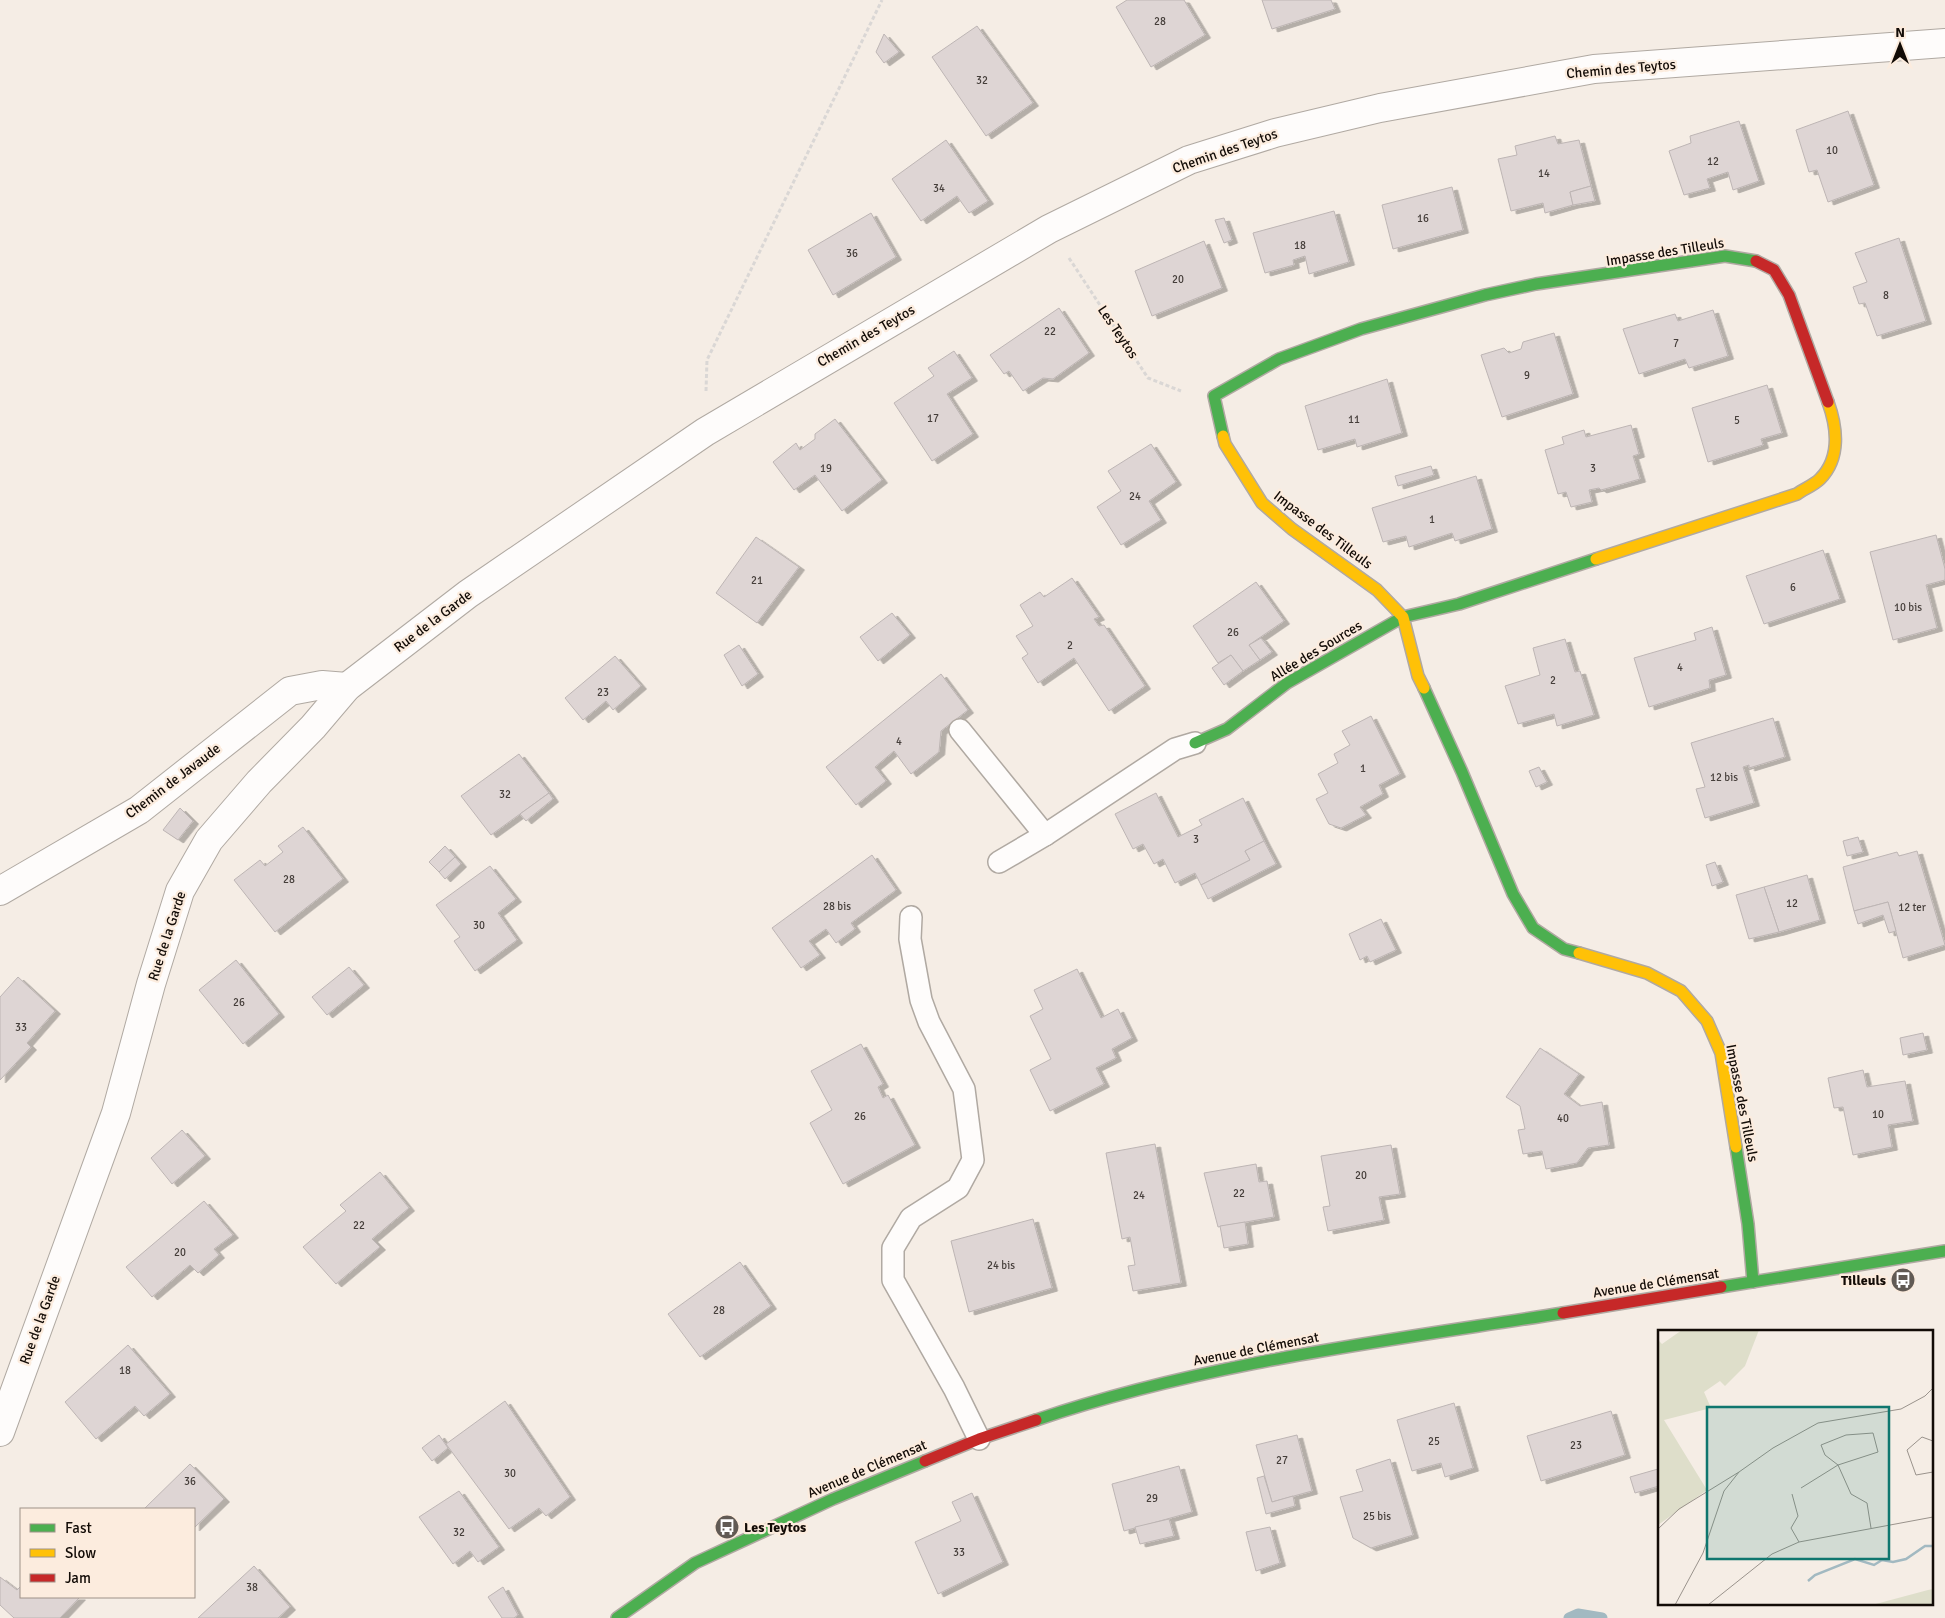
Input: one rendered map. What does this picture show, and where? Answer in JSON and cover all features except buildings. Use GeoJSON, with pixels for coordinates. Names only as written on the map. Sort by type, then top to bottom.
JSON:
{"type":"FeatureCollection","features":[{"type":"Feature","properties":{"kind":"street","name":"Chemin des Teytos"},"geometry":{"type":"LineString","coordinates":[[591,510],[704,432],[1049,229],[1189,160],[1275,133],[1380,108],[1594,69],[1945,43]]}},
{"type":"Feature","properties":{"kind":"street","name":"Impasse des Tilleuls"},"geometry":{"type":"LineString","coordinates":[[1403,617],[1459,604],[1788,497],[1797,494],[1820,479],[1834,461],[1836,435],[1831,411],[1789,295],[1774,270],[1752,259],[1725,256],[1588,278],[1536,284],[1485,295],[1362,329],[1279,359],[1214,396],[1225,444],[1262,503],[1292,529],[1377,590],[1403,617],[1418,676],[1462,772],[1512,894],[1533,928],[1564,949],[1647,973],[1680,991],[1707,1021],[1721,1053],[1748,1224],[1753,1282]]}},
{"type":"Feature","properties":{"kind":"street","name":"Rue de la Garde"},"geometry":{"type":"LineString","coordinates":[[0,1432],[116,1113],[151,984],[180,891],[209,840],[258,782],[313,727],[347,687],[468,594],[591,510]]}},
{"type":"Feature","properties":{"kind":"street","name":"Allée des Sources"},"geometry":{"type":"LineString","coordinates":[[1195,742],[1227,729],[1288,683],[1403,617]]}},
{"type":"Feature","properties":{"kind":"street","name":"Chemin de Javaude"},"geometry":{"type":"LineString","coordinates":[[0,891],[139,810],[290,691],[322,685],[347,687]]}},
{"type":"Feature","properties":{"kind":"street","name":"Avenue de Clémensat"},"geometry":{"type":"LineString","coordinates":[[617,1618],[695,1563],[833,1499],[979,1439],[1091,1402],[1258,1362],[1945,1251]]}},
{"type":"Feature","properties":{"kind":"lane"},"geometry":{"type":"LineString","coordinates":[[960,730],[1045,835]]}},
{"type":"Feature","properties":{"kind":"lane"},"geometry":{"type":"LineString","coordinates":[[998,862],[1045,835],[1175,749],[1195,742]]}},
{"type":"Feature","properties":{"kind":"lane"},"geometry":{"type":"LineString","coordinates":[[911,917],[910,939],[921,1000],[929,1022],[964,1089],[973,1160],[958,1188],[911,1218],[893,1248],[893,1280],[954,1388],[979,1439]]}},
{"type":"Feature","properties":{"kind":"path"},"geometry":{"type":"LineString","coordinates":[[704,432],[707,360],[882,0]]}},
{"type":"Feature","properties":{"kind":"path","name":"Les Teytos"},"geometry":{"type":"LineString","coordinates":[[1049,229],[1148,378],[1182,391],[1214,396]]}},
{"type":"Feature","properties":{"kind":"waterway"},"geometry":{"type":"LineString","coordinates":[[1569,1618],[1578,1614],[1602,1618]]}},
{"type":"Feature","properties":{"kind":"traffic: fast"},"geometry":{"type":"LineString","coordinates":[[1223,436],[1214,396],[1279,359],[1361,329],[1485,295],[1536,284],[1725,256],[1756,261]]}},
{"type":"Feature","properties":{"kind":"traffic: fast"},"geometry":{"type":"LineString","coordinates":[[1195,743],[1227,729],[1287,683],[1403,617],[1459,604],[1596,559]]}},
{"type":"Feature","properties":{"kind":"traffic: fast"},"geometry":{"type":"LineString","coordinates":[[1424,688],[1462,772],[1513,894],[1533,928],[1564,949],[1579,953]]}},
{"type":"Feature","properties":{"kind":"traffic: fast"},"geometry":{"type":"LineString","coordinates":[[1736,1147],[1748,1224],[1753,1282]]}},
{"type":"Feature","properties":{"kind":"traffic: fast"},"geometry":{"type":"LineString","coordinates":[[1721,1287],[1945,1251]]}},
{"type":"Feature","properties":{"kind":"traffic: fast"},"geometry":{"type":"LineString","coordinates":[[1036,1420],[1100,1400],[1231,1368],[1363,1344],[1563,1313]]}},
{"type":"Feature","properties":{"kind":"traffic: fast"},"geometry":{"type":"LineString","coordinates":[[617,1618],[695,1563],[833,1499],[925,1461]]}},
{"type":"Feature","properties":{"kind":"traffic: slow"},"geometry":{"type":"LineString","coordinates":[[1596,559],[1797,494],[1815,483],[1827,471],[1834,452],[1834,422],[1828,402]]}},
{"type":"Feature","properties":{"kind":"traffic: slow"},"geometry":{"type":"LineString","coordinates":[[1223,436],[1225,444],[1262,503],[1292,529],[1377,590],[1403,617],[1418,676],[1424,688]]}},
{"type":"Feature","properties":{"kind":"traffic: slow"},"geometry":{"type":"LineString","coordinates":[[1579,953],[1647,973],[1681,991],[1707,1021],[1721,1053],[1736,1147]]}},
{"type":"Feature","properties":{"kind":"traffic: jam"},"geometry":{"type":"LineString","coordinates":[[1756,261],[1774,270],[1789,295],[1828,402]]}},
{"type":"Feature","properties":{"kind":"traffic: jam"},"geometry":{"type":"LineString","coordinates":[[1563,1313],[1721,1287]]}},
{"type":"Feature","properties":{"kind":"traffic: jam"},"geometry":{"type":"LineString","coordinates":[[925,1461],[979,1439],[1036,1420]]}},
{"type":"Feature","properties":{"kind":"place","name":"Tilleuls"},"geometry":{"type":"Point","coordinates":[1903,1280]}},
{"type":"Feature","properties":{"kind":"place","name":"Les Teytos"},"geometry":{"type":"Point","coordinates":[727,1527]}}]}
